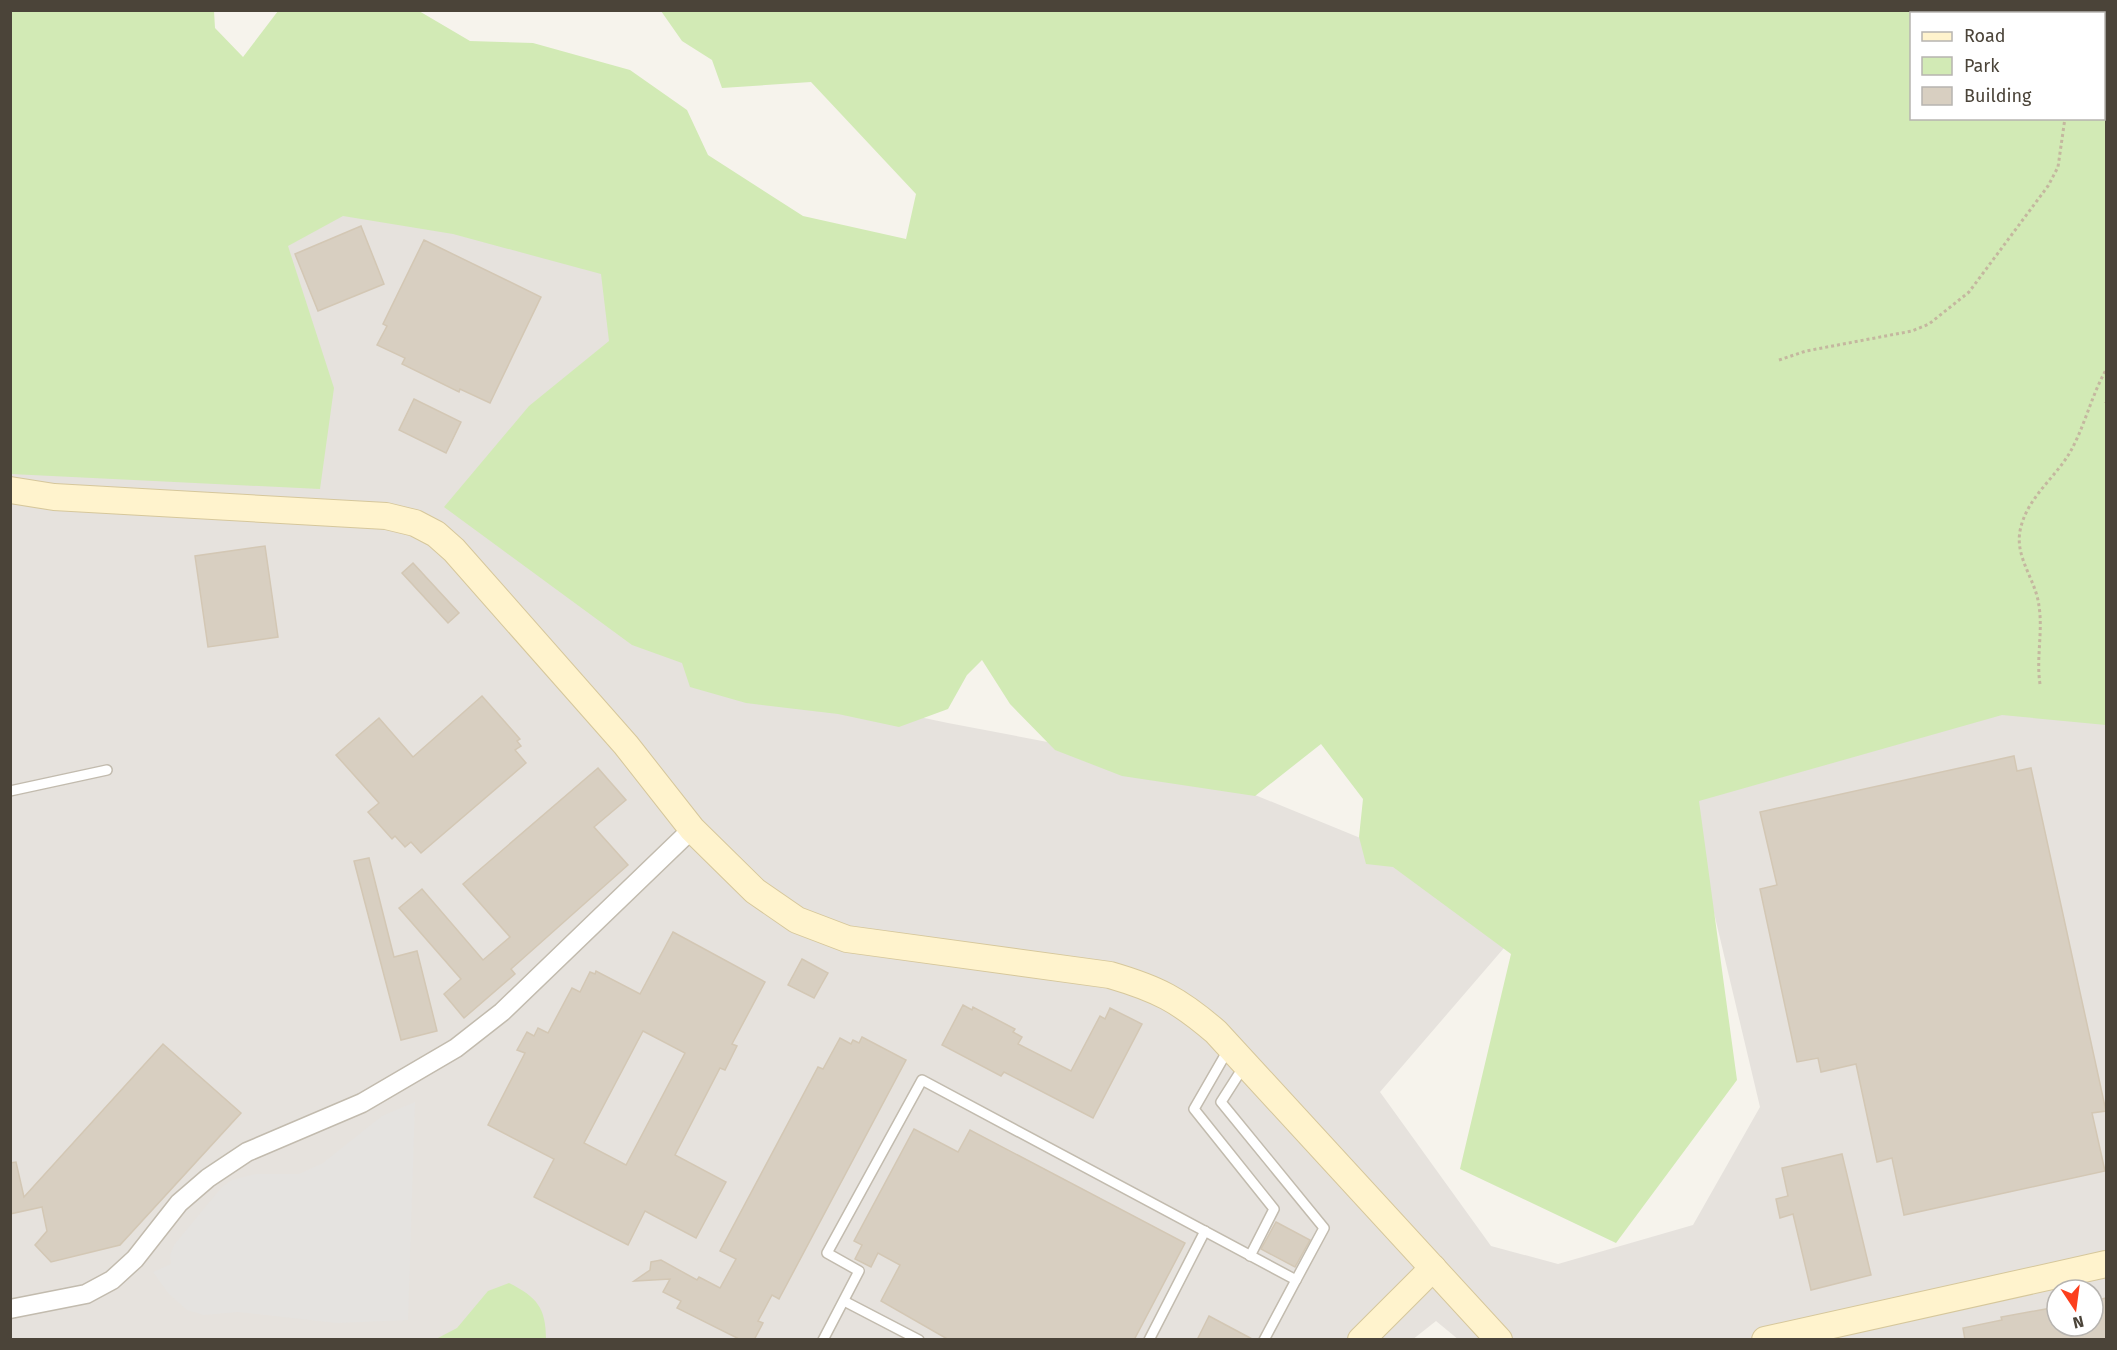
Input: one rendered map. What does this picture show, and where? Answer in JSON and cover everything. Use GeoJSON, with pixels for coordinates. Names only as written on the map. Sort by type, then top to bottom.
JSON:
{"type":"FeatureCollection","features":[{"type":"Feature","properties":{"kind":"street"},"geometry":{"type":"LineString","coordinates":[[10,490],[54,497],[360,514],[415,523],[436,534],[470,568],[626,745],[692,829],[755,891],[797,920],[847,939],[1110,975],[1150,986],[1184,1004],[1237,1055],[1499,1340]]}},
{"type":"Feature","properties":{"kind":"street"},"geometry":{"type":"LineString","coordinates":[[10,1309],[86,1294],[112,1280],[135,1259],[179,1203],[208,1178],[247,1152],[362,1103],[456,1048],[502,1012],[692,829]]}},
{"type":"Feature","properties":{"kind":"street"},"geometry":{"type":"LineString","coordinates":[[1765,1340],[2106,1264]]}},
{"type":"Feature","properties":{"kind":"street"},"geometry":{"type":"LineString","coordinates":[[1361,1340],[1432,1268]]}},
{"type":"Feature","properties":{"kind":"lane"},"geometry":{"type":"LineString","coordinates":[[10,791],[107,770]]}},
{"type":"Feature","properties":{"kind":"lane"},"geometry":{"type":"LineString","coordinates":[[1237,1055],[1194,1109],[1274,1209],[1250,1256]]}},
{"type":"Feature","properties":{"kind":"lane"},"geometry":{"type":"LineString","coordinates":[[1237,1055],[1221,1102],[1324,1228],[1264,1340]]}},
{"type":"Feature","properties":{"kind":"lane"},"geometry":{"type":"LineString","coordinates":[[823,1340],[859,1271],[828,1253],[922,1080],[1296,1280]]}},
{"type":"Feature","properties":{"kind":"lane"},"geometry":{"type":"LineString","coordinates":[[1149,1340],[1205,1231]]}},
{"type":"Feature","properties":{"kind":"lane"},"geometry":{"type":"LineString","coordinates":[[844,1301],[920,1340]]}},
{"type":"Feature","properties":{"kind":"path"},"geometry":{"type":"LineString","coordinates":[[1779,360],[1806,351],[1912,331],[1929,324],[1969,292],[2048,186],[2058,166],[2066,120]]}},
{"type":"Feature","properties":{"kind":"path"},"geometry":{"type":"LineString","coordinates":[[2040,684],[2038,671],[2039,604],[2021,554],[2020,532],[2026,512],[2070,452],[2095,390],[2106,370]]}},
{"type":"Feature","properties":{"kind":"shaded area"},"geometry":{"type":"Polygon","coordinates":[[[347,196],[616,256],[748,681],[948,723],[1194,770],[1375,844],[1516,934],[1380,1092],[1491,1246],[1558,1264],[1693,1225],[1760,1107],[1683,782],[2106,683],[2106,1339],[1459,1340],[1436,1321],[1412,1340],[11,1339],[10,452],[270,244],[347,196]]]}},
{"type":"Feature","properties":{"kind":"shaded area"},"geometry":{"type":"Polygon","coordinates":[[[415,1102],[408,1320],[337,1323],[238,1312],[203,1315],[187,1310],[169,1294],[153,1272],[171,1264],[170,1255],[174,1245],[222,1187],[232,1180],[256,1174],[299,1174],[323,1163],[382,1116],[415,1102]]]}},
{"type":"Feature","properties":{"kind":"green space"},"geometry":{"type":"Polygon","coordinates":[[[11,10],[214,11],[215,28],[243,57],[278,11],[419,11],[470,41],[533,43],[630,70],[687,110],[708,155],[803,216],[906,239],[916,194],[811,82],[722,88],[712,60],[682,41],[661,11],[2106,11],[2106,725],[2002,715],[1699,801],[1737,1080],[1616,1243],[1460,1169],[1511,954],[1393,867],[1366,864],[1359,837],[1363,799],[1321,744],[1255,796],[1122,776],[1055,750],[1010,704],[982,660],[967,675],[948,709],[899,727],[838,714],[746,703],[690,687],[682,663],[632,645],[444,507],[529,406],[609,341],[601,274],[453,234],[343,216],[288,246],[334,388],[320,489],[11,474],[11,10]]]}},
{"type":"Feature","properties":{"kind":"green space"},"geometry":{"type":"Polygon","coordinates":[[[509,1283],[527,1293],[542,1311],[546,1339],[436,1339],[457,1328],[488,1291],[509,1283]]]}},
{"type":"Feature","properties":{"kind":"building"},"geometry":{"type":"Polygon","coordinates":[[[361,226],[384,284],[318,311],[295,254],[361,226]]]}},
{"type":"Feature","properties":{"kind":"building"},"geometry":{"type":"Polygon","coordinates":[[[424,240],[541,297],[490,403],[460,389],[459,392],[402,364],[405,358],[377,345],[387,326],[383,324],[424,240]]]}},
{"type":"Feature","properties":{"kind":"building"},"geometry":{"type":"Polygon","coordinates":[[[414,399],[461,422],[446,453],[399,430],[414,399]]]}},
{"type":"Feature","properties":{"kind":"building"},"geometry":{"type":"Polygon","coordinates":[[[265,546],[278,637],[208,647],[195,556],[265,546]]]}},
{"type":"Feature","properties":{"kind":"building"},"geometry":{"type":"Polygon","coordinates":[[[413,563],[459,613],[448,623],[402,573],[413,563]]]}},
{"type":"Feature","properties":{"kind":"building"},"geometry":{"type":"Polygon","coordinates":[[[482,696],[520,739],[517,741],[521,746],[515,750],[526,763],[421,853],[411,842],[405,847],[395,836],[392,839],[368,812],[379,803],[336,755],[379,718],[413,757],[482,696]]]}},
{"type":"Feature","properties":{"kind":"building"},"geometry":{"type":"Polygon","coordinates":[[[2014,756],[2017,771],[2031,768],[2106,1111],[2092,1113],[2105,1171],[1904,1215],[1892,1158],[1877,1162],[1856,1064],[1821,1072],[1818,1058],[1797,1062],[1760,889],[1777,885],[1760,812],[2014,756]]]}},
{"type":"Feature","properties":{"kind":"building"},"geometry":{"type":"Polygon","coordinates":[[[598,768],[626,800],[594,827],[628,865],[511,969],[515,974],[464,1018],[444,994],[461,979],[399,908],[422,889],[483,960],[510,937],[463,884],[598,768]]]}},
{"type":"Feature","properties":{"kind":"building"},"geometry":{"type":"Polygon","coordinates":[[[369,858],[394,957],[417,951],[437,1031],[401,1040],[354,861],[369,858]]]}},
{"type":"Feature","properties":{"kind":"building"},"geometry":{"type":"Polygon","coordinates":[[[673,932],[765,982],[732,1044],[737,1046],[725,1070],[720,1068],[675,1155],[726,1182],[696,1238],[645,1211],[628,1245],[534,1197],[554,1159],[488,1125],[525,1053],[517,1050],[527,1032],[534,1036],[538,1028],[548,1033],[572,988],[580,992],[590,972],[595,974],[596,971],[640,994],[673,932]],[[643,1031],[584,1143],[626,1165],[685,1053],[643,1031]]]}},
{"type":"Feature","properties":{"kind":"building"},"geometry":{"type":"Polygon","coordinates":[[[802,959],[828,973],[814,998],[788,985],[802,959]]]}},
{"type":"Feature","properties":{"kind":"building"},"geometry":{"type":"Polygon","coordinates":[[[963,1005],[972,1010],[973,1007],[1015,1029],[1013,1032],[1022,1037],[1018,1044],[1071,1071],[1100,1016],[1105,1019],[1110,1008],[1142,1024],[1093,1118],[1004,1072],[1001,1076],[942,1045],[963,1005]]]}},
{"type":"Feature","properties":{"kind":"building"},"geometry":{"type":"Polygon","coordinates":[[[862,1037],[906,1060],[779,1299],[772,1295],[758,1321],[763,1323],[754,1340],[741,1340],[677,1308],[681,1301],[663,1292],[670,1279],[634,1281],[650,1270],[651,1262],[661,1260],[697,1280],[699,1277],[720,1288],[736,1259],[720,1251],[818,1067],[823,1069],[840,1038],[851,1044],[853,1040],[859,1043],[862,1037]]]}},
{"type":"Feature","properties":{"kind":"building"},"geometry":{"type":"Polygon","coordinates":[[[163,1044],[241,1113],[120,1245],[51,1262],[35,1245],[47,1231],[42,1207],[10,1214],[10,1163],[16,1162],[24,1197],[163,1044]]]}},
{"type":"Feature","properties":{"kind":"building"},"geometry":{"type":"Polygon","coordinates":[[[914,1129],[958,1152],[970,1130],[1185,1243],[1134,1340],[949,1340],[881,1301],[900,1265],[878,1253],[871,1267],[855,1259],[862,1245],[854,1241],[914,1129]]]}},
{"type":"Feature","properties":{"kind":"building"},"geometry":{"type":"Polygon","coordinates":[[[1842,1154],[1871,1275],[1811,1290],[1793,1214],[1780,1218],[1776,1199],[1788,1196],[1782,1168],[1842,1154]]]}},
{"type":"Feature","properties":{"kind":"building"},"geometry":{"type":"Polygon","coordinates":[[[1276,1222],[1310,1240],[1295,1267],[1261,1249],[1276,1222]]]}},
{"type":"Feature","properties":{"kind":"building"},"geometry":{"type":"Polygon","coordinates":[[[2105,1298],[2106,1340],[1965,1340],[1963,1328],[2002,1320],[2001,1317],[2045,1309],[2045,1338],[2105,1338],[2105,1298]]]}},
{"type":"Feature","properties":{"kind":"building"},"geometry":{"type":"Polygon","coordinates":[[[1209,1316],[1254,1340],[1197,1340],[1209,1316]]]}}]}
